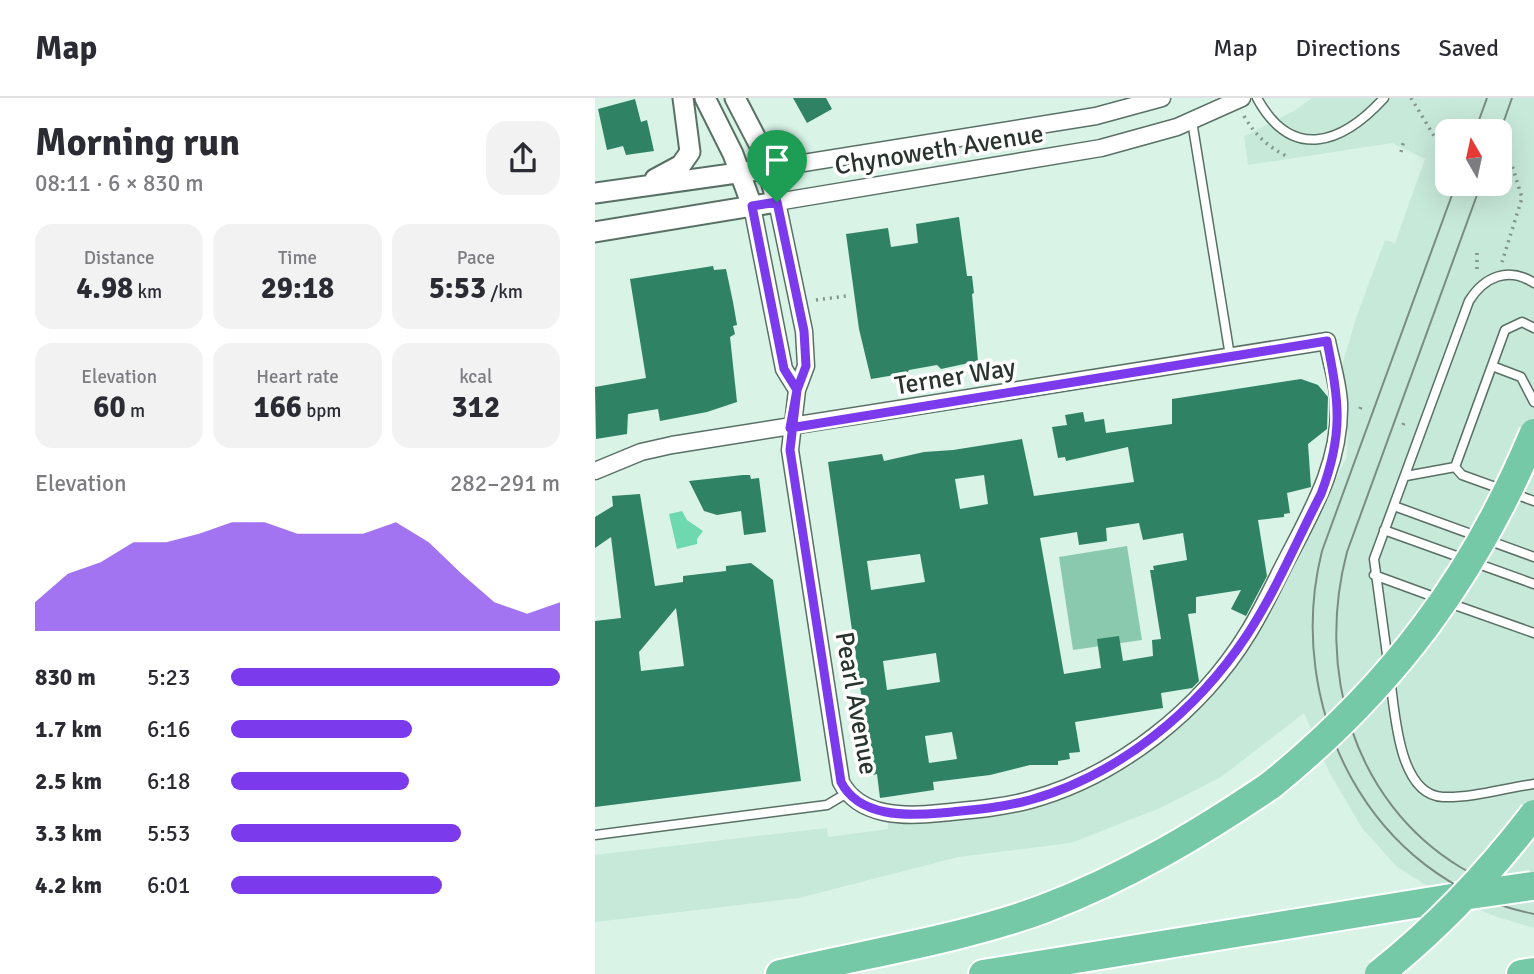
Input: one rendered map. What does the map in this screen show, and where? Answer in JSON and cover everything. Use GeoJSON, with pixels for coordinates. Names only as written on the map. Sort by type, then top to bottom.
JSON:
{"type":"FeatureCollection","features":[{"type":"Feature","properties":{"kind":"highway"},"geometry":{"type":"LineString","coordinates":[[780,974],[961,932],[1041,910],[1107,882],[1178,846],[1271,785],[1353,712],[1426,628],[1487,533],[1534,433]]}},
{"type":"Feature","properties":{"kind":"highway"},"geometry":{"type":"LineString","coordinates":[[1379,974],[1438,922],[1481,877],[1534,814]]}},
{"type":"Feature","properties":{"kind":"highway"},"geometry":{"type":"LineString","coordinates":[[983,974],[1533,886]]}},
{"type":"Feature","properties":{"kind":"highway"},"geometry":{"type":"LineString","coordinates":[[1521,974],[1534,972]]}},
{"type":"Feature","properties":{"kind":"street"},"geometry":{"type":"LineString","coordinates":[[623,190],[665,176],[681,165],[690,152],[683,98]]}},
{"type":"Feature","properties":{"kind":"street"},"geometry":{"type":"LineString","coordinates":[[705,98],[752,206],[784,369],[797,390]]}},
{"type":"Feature","properties":{"kind":"street","name":"Pearl Avenue"},"geometry":{"type":"LineString","coordinates":[[735,98],[761,148],[777,202],[804,331],[806,366],[797,390],[790,428],[790,450],[841,782],[847,793],[869,808],[927,814],[990,808],[1059,790],[1089,777],[1147,741],[1219,673],[1249,632],[1321,494],[1332,466],[1339,401],[1327,341]]}},
{"type":"Feature","properties":{"kind":"street","name":"Chynoweth Avenue"},"geometry":{"type":"LineString","coordinates":[[595,193],[767,169],[1096,116],[1162,98]]}},
{"type":"Feature","properties":{"kind":"street","name":"Chynoweth Avenue"},"geometry":{"type":"LineString","coordinates":[[595,232],[1101,148],[1192,121],[1242,98]]}},
{"type":"Feature","properties":{"kind":"street","name":"Terner Way"},"geometry":{"type":"LineString","coordinates":[[595,471],[641,452],[672,445],[1327,341]]}},
{"type":"Feature","properties":{"kind":"lane"},"geometry":{"type":"LineString","coordinates":[[1257,98],[1271,121],[1291,137],[1307,139],[1340,134],[1369,114],[1384,98]]}},
{"type":"Feature","properties":{"kind":"lane"},"geometry":{"type":"LineString","coordinates":[[1192,121],[1230,356]]}},
{"type":"Feature","properties":{"kind":"lane"},"geometry":{"type":"LineString","coordinates":[[1534,283],[1521,276],[1501,275],[1484,282],[1469,301],[1374,559],[1374,575],[1404,763],[1417,783],[1440,797],[1534,784]]}},
{"type":"Feature","properties":{"kind":"lane"},"geometry":{"type":"LineString","coordinates":[[1455,467],[1505,330],[1522,322],[1534,328]]}},
{"type":"Feature","properties":{"kind":"lane"},"geometry":{"type":"LineString","coordinates":[[1492,366],[1521,377],[1534,402]]}},
{"type":"Feature","properties":{"kind":"lane"},"geometry":{"type":"LineString","coordinates":[[1406,475],[1455,467]]}},
{"type":"Feature","properties":{"kind":"lane"},"geometry":{"type":"LineString","coordinates":[[1455,467],[1462,475],[1534,501]]}},
{"type":"Feature","properties":{"kind":"lane"},"geometry":{"type":"LineString","coordinates":[[1394,506],[1534,557]]}},
{"type":"Feature","properties":{"kind":"lane"},"geometry":{"type":"LineString","coordinates":[[1384,530],[1534,584]]}},
{"type":"Feature","properties":{"kind":"lane"},"geometry":{"type":"LineString","coordinates":[[1374,575],[1534,633]]}},
{"type":"Feature","properties":{"kind":"lane"},"geometry":{"type":"LineString","coordinates":[[595,835],[827,805],[847,793]]}},
{"type":"Feature","properties":{"kind":"path"},"geometry":{"type":"LineString","coordinates":[[1411,98],[1435,137]]}},
{"type":"Feature","properties":{"kind":"path"},"geometry":{"type":"LineString","coordinates":[[1244,116],[1253,131],[1273,149],[1288,157]]}},
{"type":"Feature","properties":{"kind":"path"},"geometry":{"type":"LineString","coordinates":[[1401,152],[1404,140]]}},
{"type":"Feature","properties":{"kind":"path"},"geometry":{"type":"LineString","coordinates":[[1502,262],[1522,198],[1512,165]]}},
{"type":"Feature","properties":{"kind":"path"},"geometry":{"type":"LineString","coordinates":[[1476,253],[1477,271]]}},
{"type":"Feature","properties":{"kind":"path"},"geometry":{"type":"LineString","coordinates":[[816,300],[846,296]]}},
{"type":"Feature","properties":{"kind":"path"},"geometry":{"type":"LineString","coordinates":[[1360,409],[1361,404]]}},
{"type":"Feature","properties":{"kind":"path"},"geometry":{"type":"LineString","coordinates":[[1403,425],[1405,420]]}},
{"type":"Feature","properties":{"kind":"shaded area"},"geometry":{"type":"Polygon","coordinates":[[[1312,98],[1534,98],[1534,928],[1497,917],[1439,893],[1397,867],[1362,828],[1329,772],[1304,713],[1221,777],[1160,808],[1071,843],[958,857],[799,898],[595,922],[595,855],[827,828],[828,837],[888,829],[888,823],[1010,812],[1131,762],[1171,733],[1202,704],[1233,668],[1275,600],[1347,457],[1348,435],[1340,373],[1356,318],[1385,240],[1395,243],[1425,159],[1392,143],[1248,165],[1244,136],[1294,111],[1312,98]]]}},
{"type":"Feature","properties":{"kind":"shaded area"},"geometry":{"type":"Polygon","coordinates":[[[682,511],[687,520],[703,531],[697,544],[677,549],[669,514],[682,511]]]}},
{"type":"Feature","properties":{"kind":"shaded area"},"geometry":{"type":"Polygon","coordinates":[[[1127,546],[1142,640],[1073,650],[1059,557],[1127,546]]]}},
{"type":"Feature","properties":{"kind":"building"},"geometry":{"type":"Polygon","coordinates":[[[793,98],[826,98],[832,109],[807,123],[793,98]]]}},
{"type":"Feature","properties":{"kind":"building"},"geometry":{"type":"Polygon","coordinates":[[[635,99],[641,122],[647,120],[654,151],[626,155],[623,146],[607,150],[598,109],[635,99]]]}},
{"type":"Feature","properties":{"kind":"building"},"geometry":{"type":"Polygon","coordinates":[[[959,217],[967,276],[972,276],[978,361],[941,369],[937,365],[871,379],[859,329],[846,234],[888,228],[891,247],[918,243],[916,224],[959,217]]]}},
{"type":"Feature","properties":{"kind":"building"},"geometry":{"type":"Polygon","coordinates":[[[713,266],[714,270],[726,269],[733,302],[737,325],[733,326],[735,334],[730,337],[737,402],[707,412],[660,421],[658,409],[628,414],[627,434],[596,439],[595,387],[646,378],[630,279],[713,266]]]}},
{"type":"Feature","properties":{"kind":"building"},"geometry":{"type":"Polygon","coordinates":[[[1301,379],[1318,385],[1328,397],[1327,429],[1308,444],[1311,487],[1287,493],[1290,513],[1284,514],[1284,517],[1258,520],[1267,576],[1246,616],[1231,609],[1241,590],[1196,597],[1196,613],[1188,614],[1199,681],[1192,688],[1161,693],[1163,708],[1075,722],[1080,752],[1069,753],[1070,759],[1058,761],[1058,765],[1030,765],[990,775],[933,782],[934,790],[880,798],[877,774],[873,775],[828,462],[882,454],[884,461],[924,452],[1022,439],[1034,496],[1134,482],[1128,447],[1066,461],[1065,457],[1058,458],[1052,427],[1067,425],[1065,415],[1083,412],[1085,422],[1104,419],[1106,433],[1172,424],[1172,399],[1301,379]],[[984,475],[955,479],[960,509],[988,504],[984,475]],[[1139,523],[1106,528],[1107,541],[1079,545],[1077,532],[1040,538],[1064,674],[1101,668],[1097,639],[1119,636],[1123,661],[1153,656],[1152,640],[1161,639],[1150,570],[1154,570],[1153,566],[1187,560],[1183,533],[1143,540],[1139,523]],[[920,554],[867,561],[871,590],[925,582],[920,554]],[[936,653],[883,661],[887,690],[940,682],[936,653]],[[952,732],[925,736],[929,763],[957,759],[952,732]]]}},
{"type":"Feature","properties":{"kind":"building"},"geometry":{"type":"Polygon","coordinates":[[[750,475],[751,479],[759,478],[766,532],[744,535],[741,511],[717,515],[704,511],[689,481],[750,475]]]}},
{"type":"Feature","properties":{"kind":"building"},"geometry":{"type":"Polygon","coordinates":[[[640,494],[655,586],[683,582],[683,576],[726,571],[726,566],[751,563],[773,580],[801,781],[595,807],[595,621],[621,618],[611,537],[595,548],[595,517],[613,506],[612,496],[640,494]],[[676,608],[639,652],[641,671],[684,666],[676,608]]]}},
{"type":"Feature","properties":{"kind":"tram line"},"geometry":{"type":"LineString","coordinates":[[1479,119],[1487,98]]}},
{"type":"Feature","properties":{"kind":"tram line"},"geometry":{"type":"LineString","coordinates":[[1505,119],[1512,98]]}},
{"type":"Feature","properties":{"kind":"tram line"},"geometry":{"type":"LineString","coordinates":[[1452,196],[1322,551],[1313,610],[1315,668],[1328,725],[1352,778],[1384,826],[1426,865],[1476,895],[1534,914]]}},
{"type":"Feature","properties":{"kind":"tram line"},"geometry":{"type":"LineString","coordinates":[[1477,196],[1347,552],[1339,596],[1336,641],[1341,686],[1351,729],[1369,769],[1392,806],[1423,839],[1460,867],[1534,898]]}},
{"type":"Feature","properties":{"kind":"route"},"geometry":{"type":"LineString","coordinates":[[777,202],[752,206],[784,369],[797,390],[790,428],[1327,341],[1339,401],[1338,428],[1332,466],[1321,494],[1249,632],[1235,653],[1168,724],[1121,759],[1059,790],[1029,800],[990,808],[927,814],[898,813],[869,808],[857,803],[847,793],[841,782],[790,450],[790,428],[797,390],[806,366],[804,331],[777,202]]}}]}
